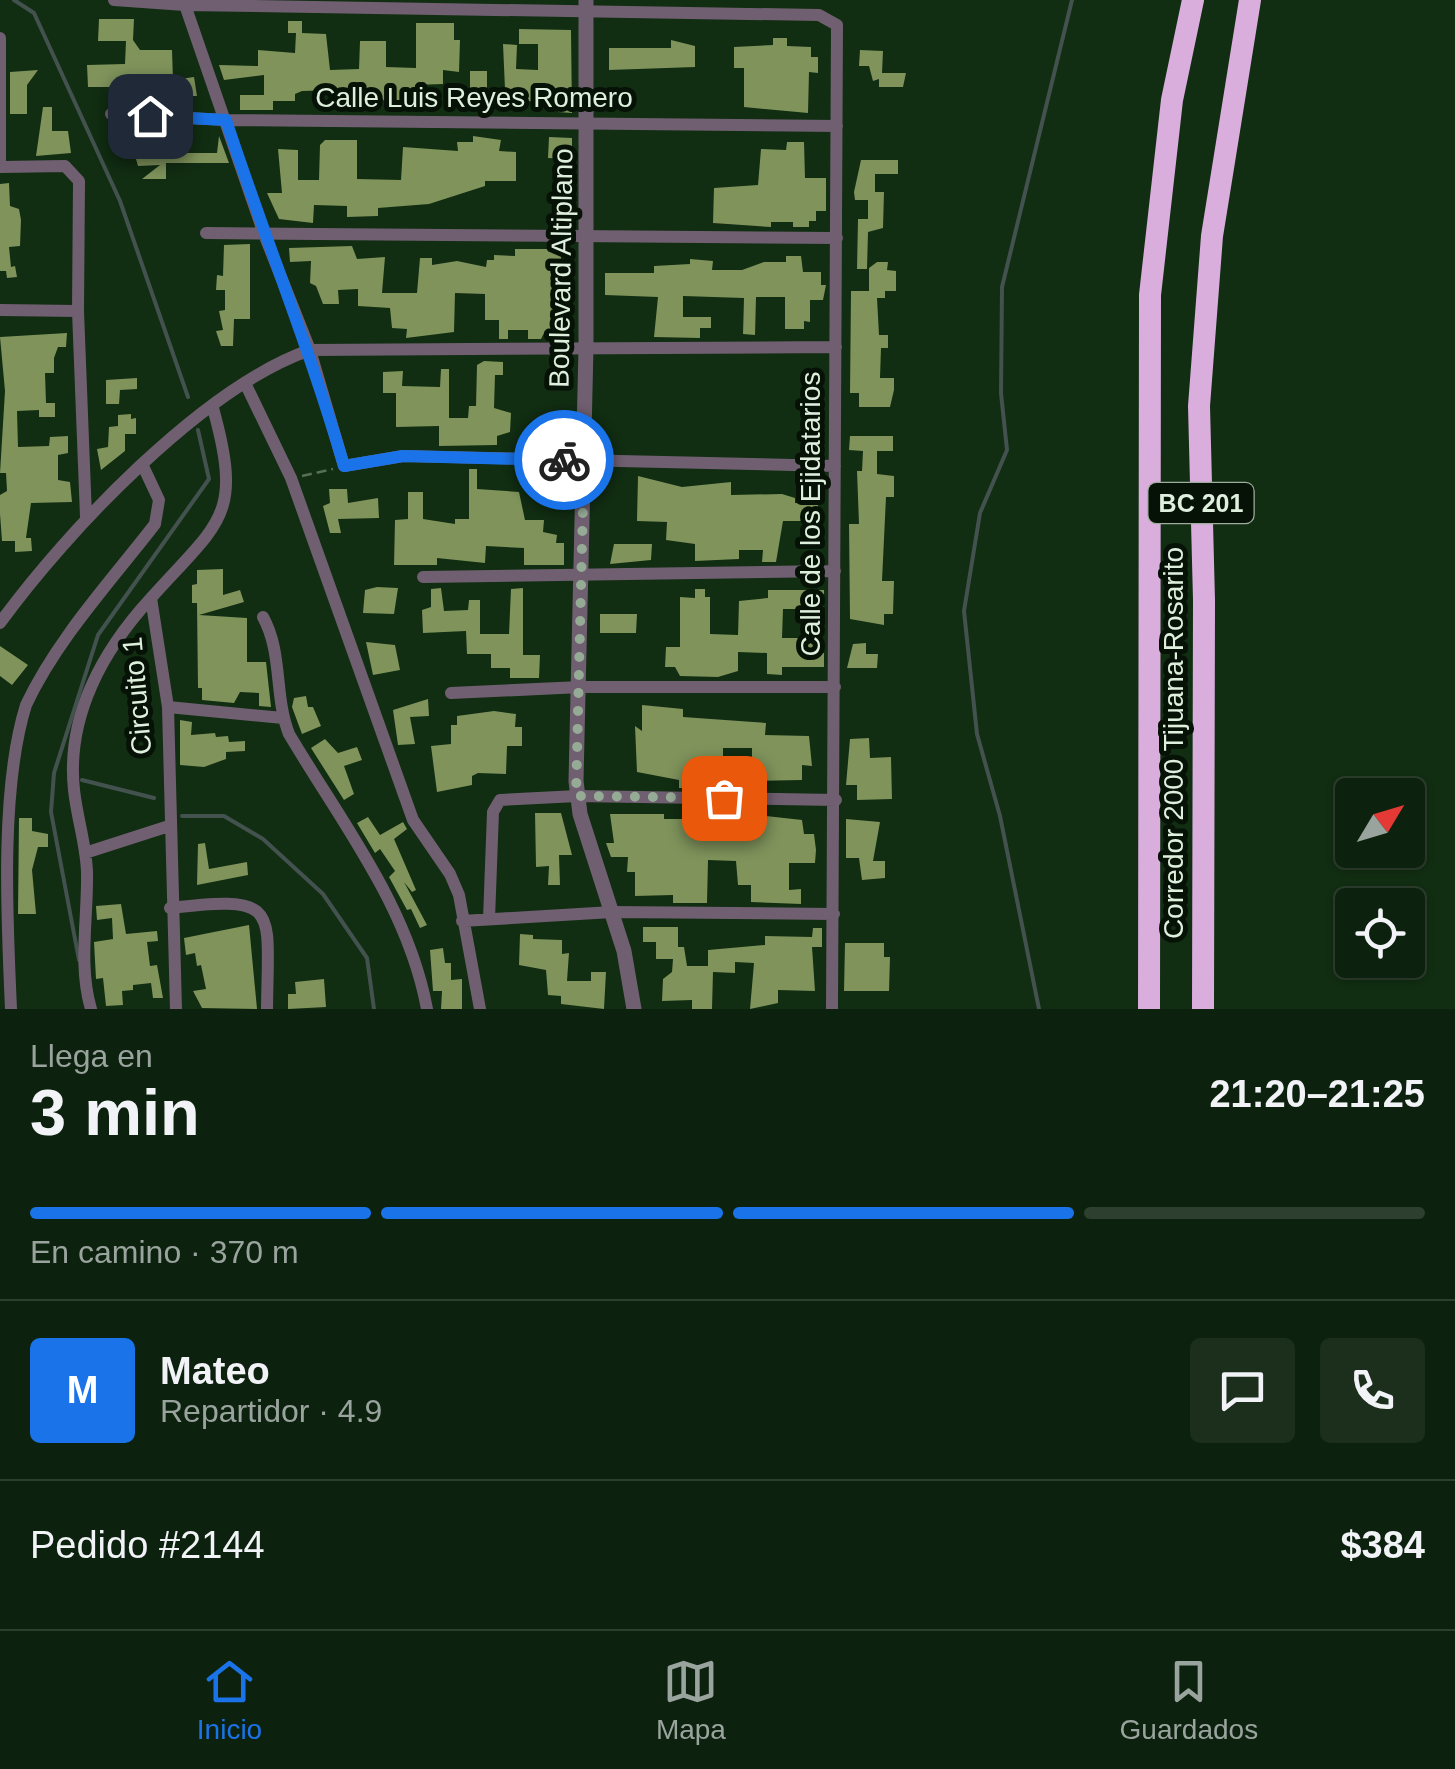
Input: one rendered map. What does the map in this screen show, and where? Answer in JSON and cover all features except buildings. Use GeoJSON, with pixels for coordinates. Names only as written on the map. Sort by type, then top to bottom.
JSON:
{"type":"FeatureCollection","features":[{"type":"Feature","properties":{"kind":"highway","name":"Corredor 2000 Tijuana-Rosarito"},"geometry":{"type":"LineString","coordinates":[[1149,1009],[1150,296],[1172,100],[1192,0]]}},
{"type":"Feature","properties":{"kind":"highway","name":"Corredor 2000 Tijuana-Rosarito"},"geometry":{"type":"LineString","coordinates":[[1203,1009],[1204,600],[1199,406],[1212,236],[1250,0]]}},
{"type":"Feature","properties":{"kind":"street"},"geometry":{"type":"LineString","coordinates":[[114,0],[185,5],[586,6]]}},
{"type":"Feature","properties":{"kind":"street"},"geometry":{"type":"LineString","coordinates":[[185,5],[264,234],[310,350],[344,466],[403,456],[835,466]]}},
{"type":"Feature","properties":{"kind":"street","name":"Calle de los Ejidatarios"},"geometry":{"type":"LineString","coordinates":[[586,6],[819,15],[833,20],[840,32],[832,1009]]}},
{"type":"Feature","properties":{"kind":"street","name":"Boulevard Altiplano"},"geometry":{"type":"LineString","coordinates":[[586,6],[586,348],[576,796],[612,912],[634,1009]]}},
{"type":"Feature","properties":{"kind":"street"},"geometry":{"type":"LineString","coordinates":[[0,38],[1,167],[65,166],[79,181],[78,312],[86,517]]}},
{"type":"Feature","properties":{"kind":"street","name":"Calle Luis Reyes Romero"},"geometry":{"type":"LineString","coordinates":[[112,114],[226,120],[837,126]]}},
{"type":"Feature","properties":{"kind":"street"},"geometry":{"type":"LineString","coordinates":[[206,234],[836,238]]}},
{"type":"Feature","properties":{"kind":"street"},"geometry":{"type":"LineString","coordinates":[[0,310],[78,312]]}},
{"type":"Feature","properties":{"kind":"street"},"geometry":{"type":"LineString","coordinates":[[0,623],[86,517],[143,466],[246,383],[310,350],[836,347]]}},
{"type":"Feature","properties":{"kind":"street"},"geometry":{"type":"LineString","coordinates":[[246,383],[291,478],[413,820],[450,874],[480,1009]]}},
{"type":"Feature","properties":{"kind":"street","name":"Circuito 1"},"geometry":{"type":"LineString","coordinates":[[176,1009],[170,908],[168,708],[151,598],[223,516],[227,458],[213,408]]}},
{"type":"Feature","properties":{"kind":"street"},"geometry":{"type":"LineString","coordinates":[[10,1009],[2,811],[12,750],[26,706],[52,660],[160,512],[143,466]]}},
{"type":"Feature","properties":{"kind":"street"},"geometry":{"type":"LineString","coordinates":[[423,577],[836,571]]}},
{"type":"Feature","properties":{"kind":"street"},"geometry":{"type":"LineString","coordinates":[[91,1009],[84,972],[86,854],[83,823],[74,793],[82,710],[101,664],[151,598]]}},
{"type":"Feature","properties":{"kind":"street"},"geometry":{"type":"LineString","coordinates":[[263,617],[275,644],[283,718],[398,920],[427,1009]]}},
{"type":"Feature","properties":{"kind":"street"},"geometry":{"type":"LineString","coordinates":[[451,693],[581,687],[835,687]]}},
{"type":"Feature","properties":{"kind":"street"},"geometry":{"type":"LineString","coordinates":[[168,708],[283,718]]}},
{"type":"Feature","properties":{"kind":"street"},"geometry":{"type":"LineString","coordinates":[[490,919],[496,804],[508,798],[836,800]]}},
{"type":"Feature","properties":{"kind":"street"},"geometry":{"type":"LineString","coordinates":[[86,854],[169,826]]}},
{"type":"Feature","properties":{"kind":"street"},"geometry":{"type":"LineString","coordinates":[[170,908],[240,901],[264,918],[268,934],[267,1009]]}},
{"type":"Feature","properties":{"kind":"street"},"geometry":{"type":"LineString","coordinates":[[462,921],[612,912],[834,914]]}},
{"type":"Feature","properties":{"kind":"path"},"geometry":{"type":"LineString","coordinates":[[291,478],[344,466]]}},
{"type":"Feature","properties":{"kind":"waterway"},"geometry":{"type":"LineString","coordinates":[[14,0],[34,13],[120,201],[188,397]]}},
{"type":"Feature","properties":{"kind":"waterway"},"geometry":{"type":"LineString","coordinates":[[1039,1009],[1000,816],[977,734],[964,611],[980,513],[1007,450],[1001,393],[1002,287],[1072,0]]}},
{"type":"Feature","properties":{"kind":"waterway"},"geometry":{"type":"LineString","coordinates":[[79,960],[51,812],[54,773],[98,635],[209,479],[198,430]]}},
{"type":"Feature","properties":{"kind":"waterway"},"geometry":{"type":"LineString","coordinates":[[82,780],[154,798]]}},
{"type":"Feature","properties":{"kind":"waterway"},"geometry":{"type":"LineString","coordinates":[[182,816],[224,816],[263,839],[323,894],[367,958],[374,1009]]}},
{"type":"Feature","properties":{"kind":"way so far"},"geometry":{"type":"LineString","coordinates":[[564,460],[584,461],[576,796],[724,798]]}},
{"type":"Feature","properties":{"kind":"route"},"geometry":{"type":"LineString","coordinates":[[150,116],[226,120],[264,234],[310,350],[344,466],[403,456],[564,460]]}}]}
